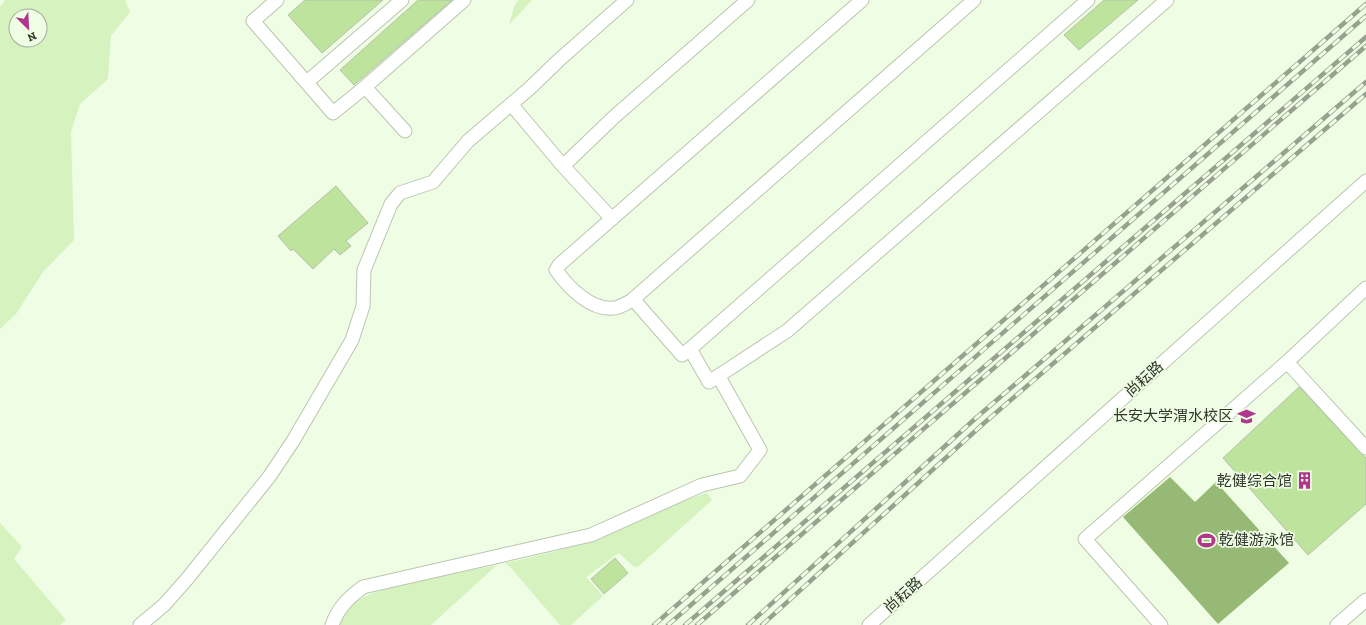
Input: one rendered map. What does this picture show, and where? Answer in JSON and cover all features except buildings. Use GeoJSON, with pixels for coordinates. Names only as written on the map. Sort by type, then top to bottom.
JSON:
{"type":"FeatureCollection","features":[{"type":"Feature","properties":{"kind":"street"},"geometry":{"type":"LineString","coordinates":[[277,0],[252,21],[334,113],[464,0]]}},
{"type":"Feature","properties":{"kind":"street"},"geometry":{"type":"LineString","coordinates":[[307,82],[402,0]]}},
{"type":"Feature","properties":{"kind":"street"},"geometry":{"type":"LineString","coordinates":[[140,625],[164,605],[187,579],[269,477],[293,441],[352,340],[363,306],[364,270],[390,204],[400,193],[433,182],[468,141],[628,0]]}},
{"type":"Feature","properties":{"kind":"street"},"geometry":{"type":"LineString","coordinates":[[563,166],[614,117],[748,0]]}},
{"type":"Feature","properties":{"kind":"street"},"geometry":{"type":"LineString","coordinates":[[862,0],[559,265],[556,270],[574,291],[600,307],[614,308],[633,299],[974,0]]}},
{"type":"Feature","properties":{"kind":"street"},"geometry":{"type":"LineString","coordinates":[[633,299],[682,355],[1088,0]]}},
{"type":"Feature","properties":{"kind":"street"},"geometry":{"type":"LineString","coordinates":[[690,349],[709,382],[719,377],[787,331],[1167,0]]}},
{"type":"Feature","properties":{"kind":"street"},"geometry":{"type":"LineString","coordinates":[[365,87],[405,131]]}},
{"type":"Feature","properties":{"kind":"street"},"geometry":{"type":"LineString","coordinates":[[511,104],[563,166],[612,219]]}},
{"type":"Feature","properties":{"kind":"street","name":"尚耘路"},"geometry":{"type":"LineString","coordinates":[[869,625],[1366,181]]}},
{"type":"Feature","properties":{"kind":"street"},"geometry":{"type":"LineString","coordinates":[[1162,625],[1085,539],[1287,362],[1366,288]]}},
{"type":"Feature","properties":{"kind":"street"},"geometry":{"type":"LineString","coordinates":[[1287,362],[1366,448]]}},
{"type":"Feature","properties":{"kind":"street"},"geometry":{"type":"LineString","coordinates":[[332,625],[336,614],[348,599],[363,587],[591,535],[702,485],[740,476],[760,450],[719,377]]}},
{"type":"Feature","properties":{"kind":"street"},"geometry":{"type":"LineString","coordinates":[[1337,625],[1366,600]]}},
{"type":"Feature","properties":{"kind":"shaded area"},"geometry":{"type":"Polygon","coordinates":[[[5,0],[125,0],[130,12],[111,36],[108,79],[80,104],[71,132],[74,240],[43,272],[16,314],[0,329],[0,7],[5,0]]]}},
{"type":"Feature","properties":{"kind":"shaded area"},"geometry":{"type":"Polygon","coordinates":[[[518,0],[532,0],[509,25],[514,7],[518,0]]]}},
{"type":"Feature","properties":{"kind":"shaded area","name":"乾健游泳馆"},"geometry":{"type":"Polygon","coordinates":[[[1170,477],[1195,502],[1216,482],[1289,563],[1218,624],[1123,517],[1170,477]]]}},
{"type":"Feature","properties":{"kind":"shaded area"},"geometry":{"type":"Polygon","coordinates":[[[707,493],[712,500],[639,566],[634,567],[619,553],[586,577],[603,596],[571,625],[560,625],[505,563],[587,542],[626,527],[683,501],[707,493]]]}},
{"type":"Feature","properties":{"kind":"shaded area"},"geometry":{"type":"Polygon","coordinates":[[[0,523],[22,547],[14,559],[66,620],[60,625],[0,625],[0,523]]]}},
{"type":"Feature","properties":{"kind":"shaded area"},"geometry":{"type":"Polygon","coordinates":[[[497,565],[431,625],[336,625],[348,607],[360,599],[376,592],[418,580],[497,565]]]}},
{"type":"Feature","properties":{"kind":"railway"},"geometry":{"type":"LineString","coordinates":[[654,625],[1366,4]]}},
{"type":"Feature","properties":{"kind":"railway"},"geometry":{"type":"LineString","coordinates":[[668,625],[1366,16]]}},
{"type":"Feature","properties":{"kind":"railway"},"geometry":{"type":"LineString","coordinates":[[685,625],[1366,37]]}},
{"type":"Feature","properties":{"kind":"railway"},"geometry":{"type":"LineString","coordinates":[[697,625],[1366,46]]}},
{"type":"Feature","properties":{"kind":"railway"},"geometry":{"type":"LineString","coordinates":[[748,625],[977,417],[1366,82]]}},
{"type":"Feature","properties":{"kind":"railway"},"geometry":{"type":"LineString","coordinates":[[762,625],[983,424],[1366,94]]}},
{"type":"Feature","properties":{"kind":"place","name":"长安大学渭水校区"},"geometry":{"type":"Point","coordinates":[1246,416]}},
{"type":"Feature","properties":{"kind":"place","name":"乾健综合馆"},"geometry":{"type":"Point","coordinates":[1305,481]}},
{"type":"Feature","properties":{"kind":"place","name":"乾健游泳馆"},"geometry":{"type":"Point","coordinates":[1206,540]}}]}
